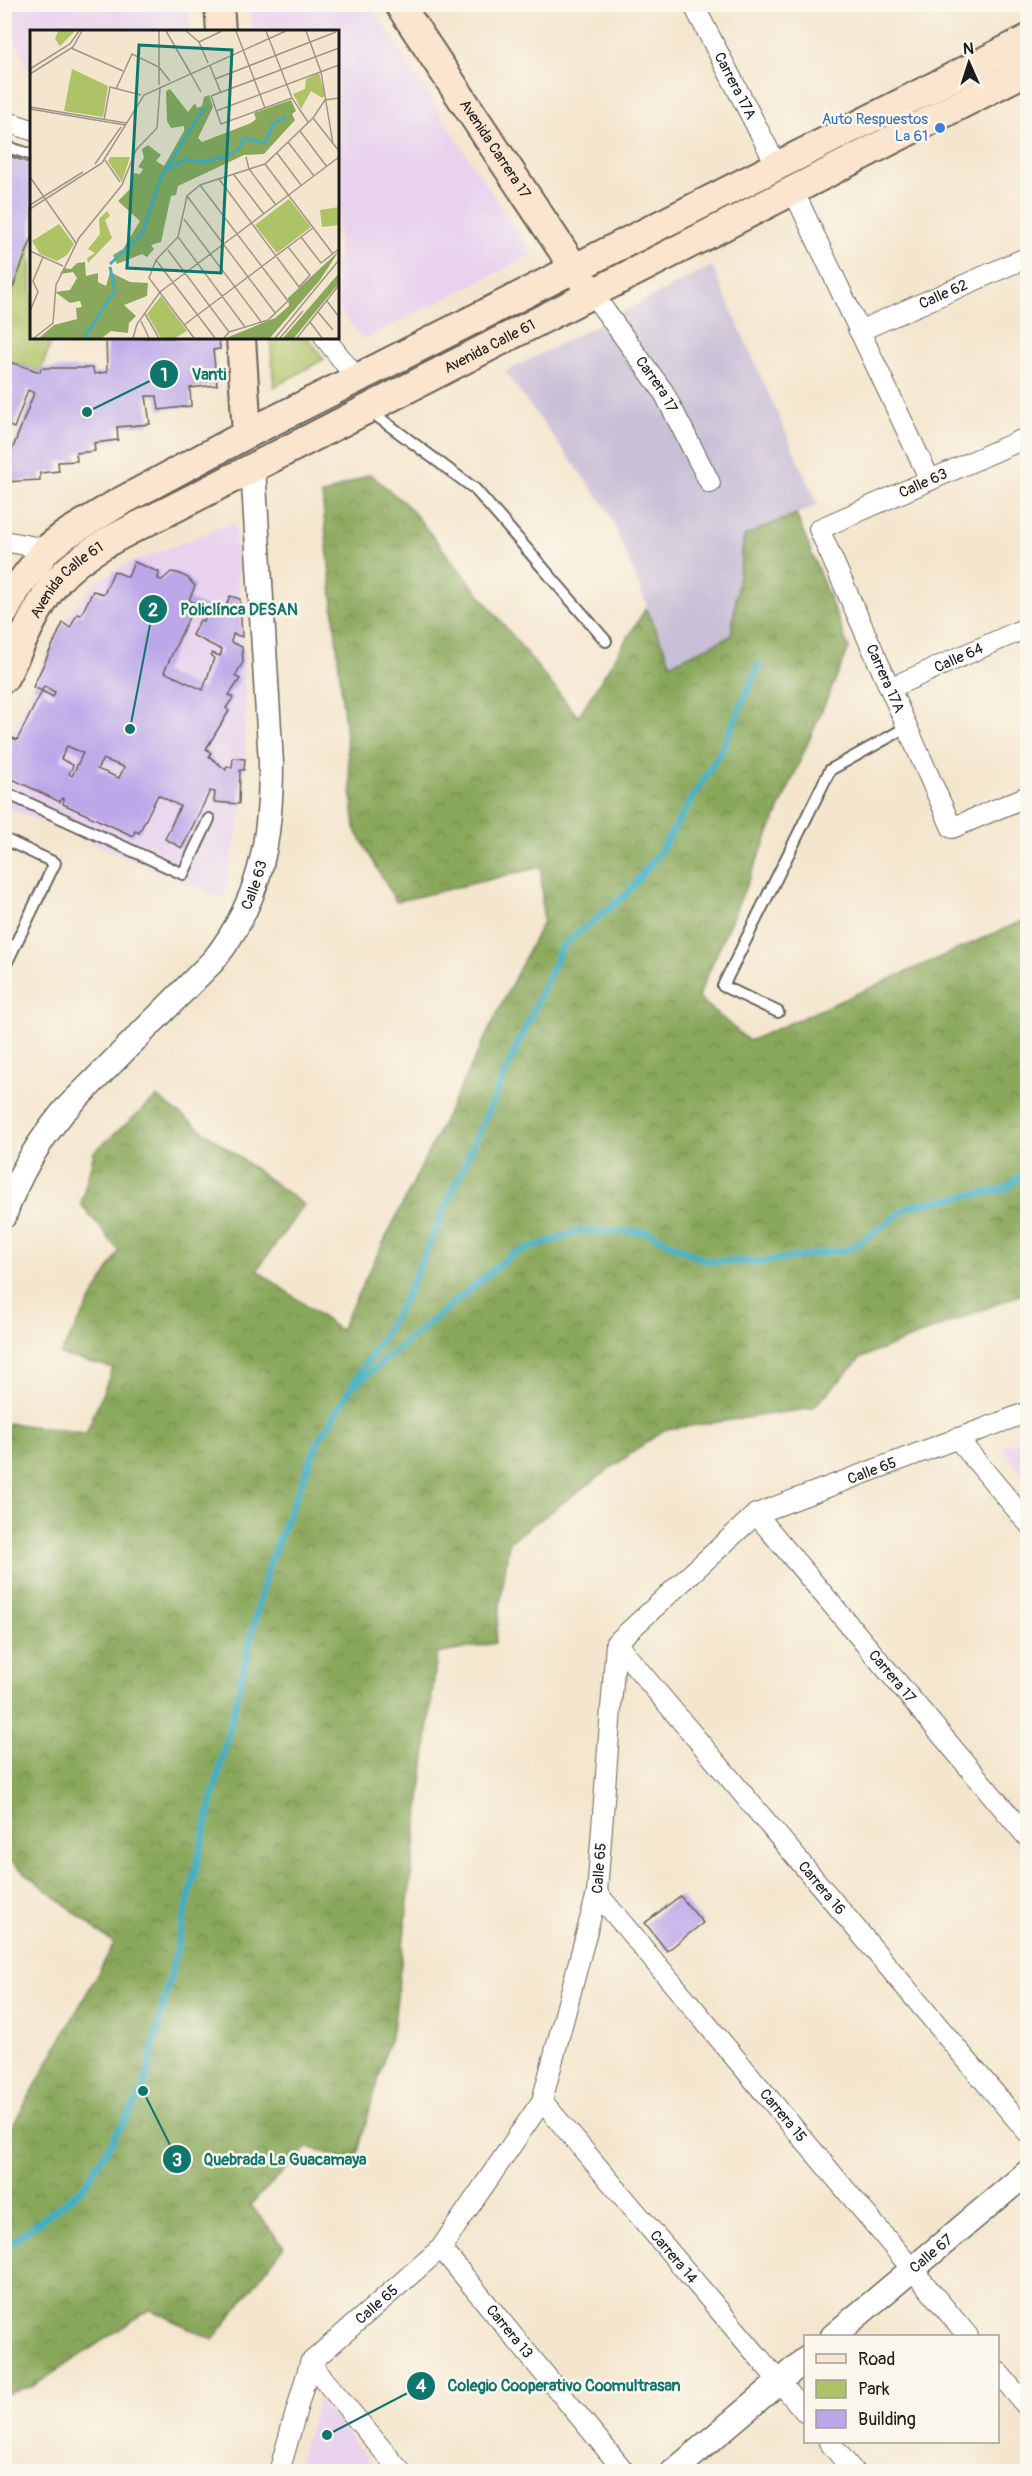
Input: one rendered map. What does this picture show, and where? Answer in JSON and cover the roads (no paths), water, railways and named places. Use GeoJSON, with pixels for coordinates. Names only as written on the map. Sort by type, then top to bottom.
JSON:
{"type":"FeatureCollection","features":[{"type":"Feature","properties":{"kind":"main road"},"geometry":{"type":"LineString","coordinates":[[219,4],[221,30]]}},
{"type":"Feature","properties":{"kind":"main road","name":"Avenida Carrera 17"},"geometry":{"type":"LineString","coordinates":[[399,4],[592,293]]}},
{"type":"Feature","properties":{"kind":"main road","name":"Avenida Calle 61"},"geometry":{"type":"LineString","coordinates":[[4,612],[18,586],[47,549],[65,535],[118,503],[247,434],[1028,39]]}},
{"type":"Feature","properties":{"kind":"main road","name":"Avenida Calle 61"},"geometry":{"type":"LineString","coordinates":[[4,678],[52,588],[70,568],[87,555],[253,467],[1028,70]]}},
{"type":"Feature","properties":{"kind":"main road"},"geometry":{"type":"LineString","coordinates":[[241,339],[247,434]]}},
{"type":"Feature","properties":{"kind":"street","name":"Carrera 17A"},"geometry":{"type":"LineString","coordinates":[[693,4],[777,166]]}},
{"type":"Feature","properties":{"kind":"street"},"geometry":{"type":"LineString","coordinates":[[4,121],[30,129]]}},
{"type":"Feature","properties":{"kind":"street"},"geometry":{"type":"LineString","coordinates":[[792,190],[930,480]]}},
{"type":"Feature","properties":{"kind":"street","name":"Calle 62"},"geometry":{"type":"LineString","coordinates":[[859,331],[1028,257]]}},
{"type":"Feature","properties":{"kind":"street","name":"Carrera 17"},"geometry":{"type":"LineString","coordinates":[[592,293],[663,391],[710,483]]}},
{"type":"Feature","properties":{"kind":"street"},"geometry":{"type":"LineString","coordinates":[[326,339],[357,379]]}},
{"type":"Feature","properties":{"kind":"street","name":"Calle 63"},"geometry":{"type":"LineString","coordinates":[[819,529],[1028,437]]}},
{"type":"Feature","properties":{"kind":"street","name":"Calle 63"},"geometry":{"type":"LineString","coordinates":[[4,1216],[25,1164],[42,1138],[64,1111],[214,960],[238,927],[248,908],[258,877],[271,805],[271,763],[253,467]]}},
{"type":"Feature","properties":{"kind":"street","name":"Carrera 17A"},"geometry":{"type":"LineString","coordinates":[[819,529],[952,828],[1028,796]]}},
{"type":"Feature","properties":{"kind":"street"},"geometry":{"type":"LineString","coordinates":[[4,541],[47,549]]}},
{"type":"Feature","properties":{"kind":"street","name":"Calle 64"},"geometry":{"type":"LineString","coordinates":[[890,688],[1028,627]]}},
{"type":"Feature","properties":{"kind":"street","name":"Calle 65"},"geometry":{"type":"LineString","coordinates":[[310,2363],[441,2248],[542,2101],[597,1893],[616,1643],[756,1515],[1028,1412]]}},
{"type":"Feature","properties":{"kind":"street"},"geometry":{"type":"LineString","coordinates":[[957,1438],[1028,1523]]}},
{"type":"Feature","properties":{"kind":"street","name":"Carrera 17"},"geometry":{"type":"LineString","coordinates":[[756,1515],[1028,1838]]}},
{"type":"Feature","properties":{"kind":"street","name":"Carrera 16"},"geometry":{"type":"LineString","coordinates":[[616,1643],[1028,2133]]}},
{"type":"Feature","properties":{"kind":"street","name":"Carrera 15"},"geometry":{"type":"LineString","coordinates":[[597,1893],[966,2335]]}},
{"type":"Feature","properties":{"kind":"street","name":"Carrera 14"},"geometry":{"type":"LineString","coordinates":[[542,2101],[804,2411]]}},
{"type":"Feature","properties":{"kind":"street","name":"Calle 67"},"geometry":{"type":"LineString","coordinates":[[834,2335],[1028,2172]]}},
{"type":"Feature","properties":{"kind":"street","name":"Carrera 13"},"geometry":{"type":"LineString","coordinates":[[441,2248],[625,2472]]}},
{"type":"Feature","properties":{"kind":"street"},"geometry":{"type":"LineString","coordinates":[[673,2472],[804,2361]]}},
{"type":"Feature","properties":{"kind":"street"},"geometry":{"type":"LineString","coordinates":[[279,2472],[310,2363]]}},
{"type":"Feature","properties":{"kind":"street"},"geometry":{"type":"LineString","coordinates":[[310,2363],[401,2472]]}},
{"type":"Feature","properties":{"kind":"street"},"geometry":{"type":"LineString","coordinates":[[999,2373],[1028,2408]]}},
{"type":"Feature","properties":{"kind":"street"},"geometry":{"type":"LineString","coordinates":[[830,2443],[854,2472]]}},
{"type":"Feature","properties":{"kind":"lane"},"geometry":{"type":"LineString","coordinates":[[4,146],[30,154]]}},
{"type":"Feature","properties":{"kind":"lane"},"geometry":{"type":"LineString","coordinates":[[367,409],[475,489],[606,641]]}},
{"type":"Feature","properties":{"kind":"lane"},"geometry":{"type":"LineString","coordinates":[[778,1012],[723,986],[830,770],[907,727]]}},
{"type":"Feature","properties":{"kind":"lane"},"geometry":{"type":"LineString","coordinates":[[4,792],[183,873],[209,819]]}},
{"type":"Feature","properties":{"kind":"lane"},"geometry":{"type":"LineString","coordinates":[[4,839],[55,863],[4,968]]}},
{"type":"Feature","properties":{"kind":"waterway"},"geometry":{"type":"LineString","coordinates":[[4,2249],[83,2188],[143,2091],[268,1566],[318,1442],[404,1301],[562,946],[626,895],[660,852],[722,749],[759,665]]}},
{"type":"Feature","properties":{"kind":"waterway"},"geometry":{"type":"LineString","coordinates":[[356,1384],[511,1255],[579,1231],[647,1232],[706,1261],[761,1262],[851,1249],[910,1206],[1006,1189],[1028,1169]]}},
{"type":"Feature","properties":{"kind":"place","name":"Auto Respuestos La 61"},"geometry":{"type":"Point","coordinates":[940,128]}},
{"type":"Feature","properties":{"kind":"place","name":"Vanti"},"geometry":{"type":"Point","coordinates":[87,412]}},
{"type":"Feature","properties":{"kind":"place","name":"Policlínca DESAN"},"geometry":{"type":"Point","coordinates":[130,729]}},
{"type":"Feature","properties":{"kind":"place","name":"Quebrada La Guacamaya"},"geometry":{"type":"Point","coordinates":[143,2091]}},
{"type":"Feature","properties":{"kind":"place","name":"Colegio Cooperativo Coomultrasan"},"geometry":{"type":"Point","coordinates":[327,2435]}}]}
